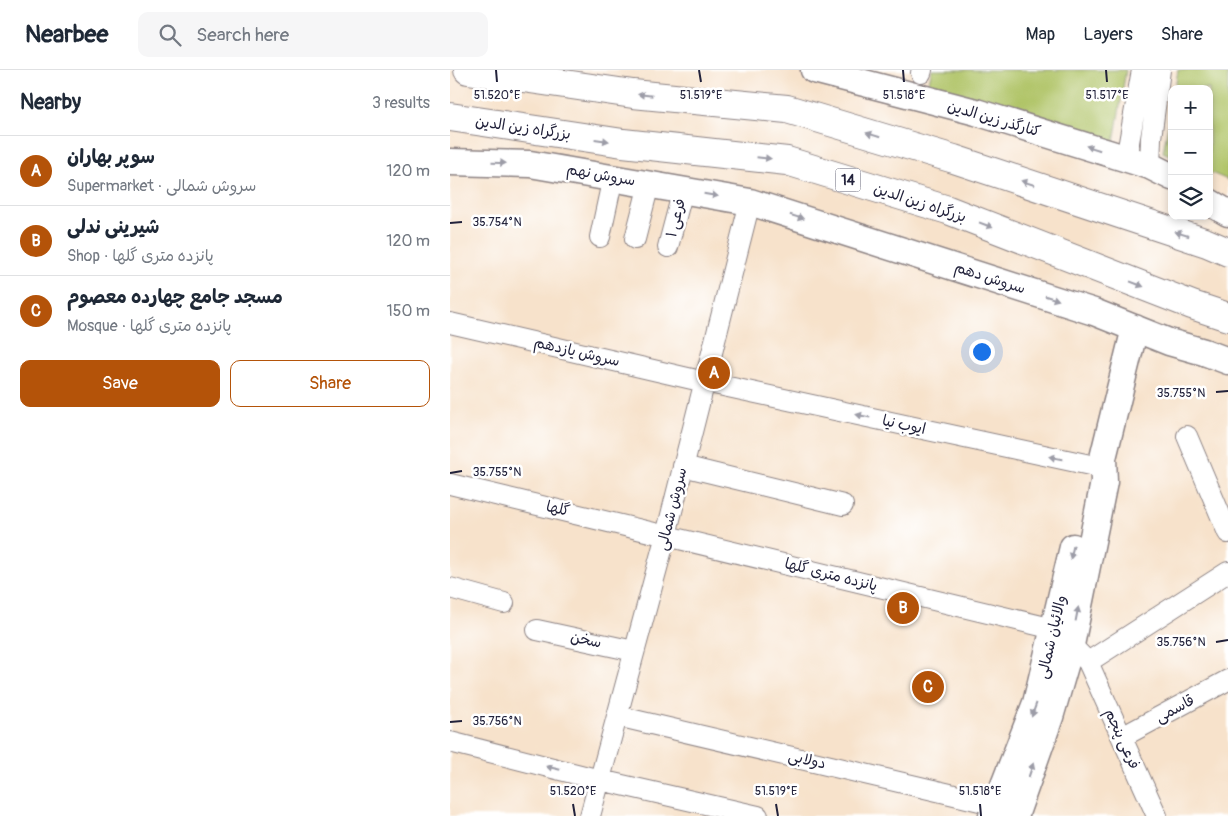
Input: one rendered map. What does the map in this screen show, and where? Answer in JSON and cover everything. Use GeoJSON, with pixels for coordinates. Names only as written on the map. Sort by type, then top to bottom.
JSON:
{"type":"FeatureCollection","features":[{"type":"Feature","properties":{"kind":"highway"},"geometry":{"type":"LineString","coordinates":[[468,70],[632,94],[787,109],[954,159],[1207,243],[1228,252]]}},
{"type":"Feature","properties":{"kind":"highway","name":"بزرگراه زین الدین"},"geometry":{"type":"LineString","coordinates":[[450,117],[623,143],[787,160],[948,210],[1192,305],[1228,317]]}},
{"type":"Feature","properties":{"kind":"main road","name":"کنارگذر زین الدین"},"geometry":{"type":"LineString","coordinates":[[814,70],[976,112],[1161,171]]}},
{"type":"Feature","properties":{"kind":"main road","name":"سروش نهم"},"geometry":{"type":"LineString","coordinates":[[450,162],[530,164],[750,202]]}},
{"type":"Feature","properties":{"kind":"main road","name":"سروش دهم"},"geometry":{"type":"LineString","coordinates":[[750,202],[1094,312],[1169,342],[1204,352],[1228,362]]}},
{"type":"Feature","properties":{"kind":"main road"},"geometry":{"type":"LineString","coordinates":[[1213,205],[1228,213]]}},
{"type":"Feature","properties":{"kind":"main road"},"geometry":{"type":"LineString","coordinates":[[1192,305],[1228,330]]}},
{"type":"Feature","properties":{"kind":"main road","name":"والائیان شمالی"},"geometry":{"type":"LineString","coordinates":[[1001,812],[1050,717],[1071,645],[1104,482],[1100,464],[1135,328]]}},
{"type":"Feature","properties":{"kind":"street"},"geometry":{"type":"LineString","coordinates":[[1126,159],[1142,70]]}},
{"type":"Feature","properties":{"kind":"street"},"geometry":{"type":"LineString","coordinates":[[1160,70],[1151,138],[1161,171]]}},
{"type":"Feature","properties":{"kind":"street"},"geometry":{"type":"LineString","coordinates":[[600,237],[613,177]]}},
{"type":"Feature","properties":{"kind":"street"},"geometry":{"type":"LineString","coordinates":[[635,239],[649,184]]}},
{"type":"Feature","properties":{"kind":"street","name":"فرعی ۱"},"geometry":{"type":"LineString","coordinates":[[668,247],[683,190]]}},
{"type":"Feature","properties":{"kind":"street","name":"سروش شمالی"},"geometry":{"type":"LineString","coordinates":[[590,816],[666,535],[750,202]]}},
{"type":"Feature","properties":{"kind":"street","name":"سروش یازدهم"},"geometry":{"type":"LineString","coordinates":[[450,323],[705,382]]}},
{"type":"Feature","properties":{"kind":"street","name":"ایوب نیا"},"geometry":{"type":"LineString","coordinates":[[705,382],[1100,464]]}},
{"type":"Feature","properties":{"kind":"street"},"geometry":{"type":"LineString","coordinates":[[1188,436],[1228,533]]}},
{"type":"Feature","properties":{"kind":"street"},"geometry":{"type":"LineString","coordinates":[[683,466],[842,505]]}},
{"type":"Feature","properties":{"kind":"street","name":"گلها"},"geometry":{"type":"LineString","coordinates":[[450,484],[666,535]]}},
{"type":"Feature","properties":{"kind":"street","name":"پانزده متری گلها"},"geometry":{"type":"LineString","coordinates":[[666,535],[1071,645]]}},
{"type":"Feature","properties":{"kind":"street"},"geometry":{"type":"LineString","coordinates":[[1071,645],[1228,572]]}},
{"type":"Feature","properties":{"kind":"street"},"geometry":{"type":"LineString","coordinates":[[450,588],[504,604]]}},
{"type":"Feature","properties":{"kind":"street","name":"سخن"},"geometry":{"type":"LineString","coordinates":[[537,630],[634,651]]}},
{"type":"Feature","properties":{"kind":"street","name":"فرعی پنجم"},"geometry":{"type":"LineString","coordinates":[[1071,645],[1122,737],[1157,816]]}},
{"type":"Feature","properties":{"kind":"street","name":"قاسمی"},"geometry":{"type":"LineString","coordinates":[[1122,737],[1228,680]]}},
{"type":"Feature","properties":{"kind":"street","name":"دولابی"},"geometry":{"type":"LineString","coordinates":[[617,716],[1001,812]]}},
{"type":"Feature","properties":{"kind":"street"},"geometry":{"type":"LineString","coordinates":[[450,742],[600,780],[758,816]]}},
{"type":"Feature","properties":{"kind":"green space"},"geometry":{"type":"Polygon","coordinates":[[[932,70],[1126,70],[1114,142],[926,92],[932,70]]]}},
{"type":"Feature","properties":{"kind":"green space"},"geometry":{"type":"Polygon","coordinates":[[[1178,70],[1228,70],[1228,180],[1213,174],[1213,85],[1176,85],[1178,70]]]}},
{"type":"Feature","properties":{"kind":"green space"},"geometry":{"type":"Polygon","coordinates":[[[1168,125],[1168,154],[1163,152],[1168,125]]]}},
{"type":"Feature","properties":{"kind":"place","name":"سوپر بهاران"},"geometry":{"type":"Point","coordinates":[714,373]}},
{"type":"Feature","properties":{"kind":"place","name":"شیرینی ندلی"},"geometry":{"type":"Point","coordinates":[903,608]}},
{"type":"Feature","properties":{"kind":"place","name":"مسجد جامع چهارده معصوم"},"geometry":{"type":"Point","coordinates":[928,687]}}]}
